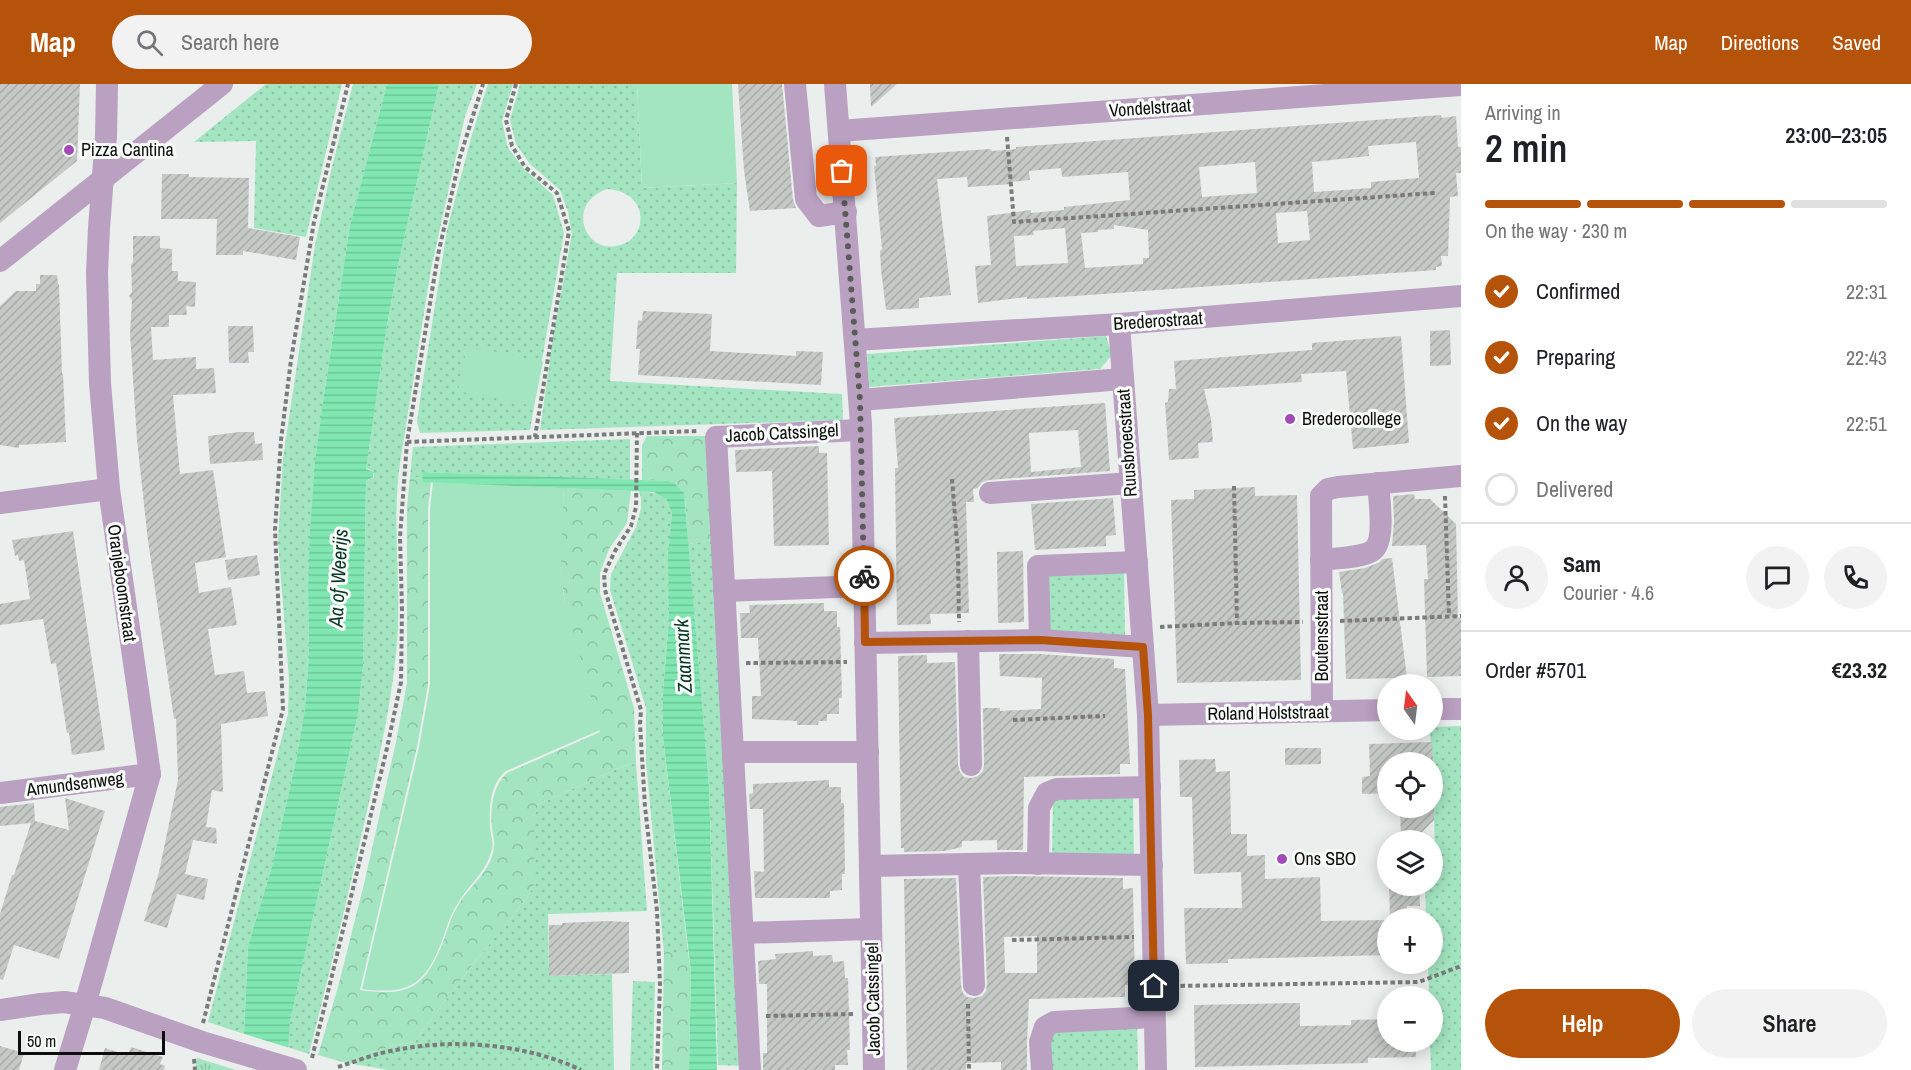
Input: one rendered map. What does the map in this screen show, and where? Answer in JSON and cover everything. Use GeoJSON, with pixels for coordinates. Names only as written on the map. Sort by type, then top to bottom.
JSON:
{"type":"FeatureCollection","features":[{"type":"Feature","properties":{"kind":"street","name":"Oranjeboomstraat"},"geometry":{"type":"LineString","coordinates":[[65,1070],[150,774],[109,489],[100,383],[99,228],[106,136],[106,84]]}},
{"type":"Feature","properties":{"kind":"street"},"geometry":{"type":"LineString","coordinates":[[0,261],[222,84]]}},
{"type":"Feature","properties":{"kind":"street"},"geometry":{"type":"LineString","coordinates":[[795,84],[806,199],[819,216],[846,212]]}},
{"type":"Feature","properties":{"kind":"street","name":"Jacob Catssingel"},"geometry":{"type":"LineString","coordinates":[[835,84],[860,400],[874,1070]]}},
{"type":"Feature","properties":{"kind":"street","name":"Vondelstraat"},"geometry":{"type":"LineString","coordinates":[[839,131],[1461,85]]}},
{"type":"Feature","properties":{"kind":"street","name":"Brederostraat"},"geometry":{"type":"LineString","coordinates":[[855,340],[1119,324],[1461,296]]}},
{"type":"Feature","properties":{"kind":"street","name":"Ruusbroecstraat"},"geometry":{"type":"LineString","coordinates":[[1119,324],[1148,715],[1156,1070]]}},
{"type":"Feature","properties":{"kind":"street"},"geometry":{"type":"LineString","coordinates":[[860,400],[1123,379]]}},
{"type":"Feature","properties":{"kind":"street","name":"Jacob Catssingel"},"geometry":{"type":"LineString","coordinates":[[750,1070],[716,436],[860,430]]}},
{"type":"Feature","properties":{"kind":"street","name":"Boutensstraat"},"geometry":{"type":"LineString","coordinates":[[1322,711],[1322,496],[1328,489],[1338,487],[1453,477]]}},
{"type":"Feature","properties":{"kind":"street"},"geometry":{"type":"LineString","coordinates":[[990,493],[1131,483]]}},
{"type":"Feature","properties":{"kind":"street"},"geometry":{"type":"LineString","coordinates":[[1322,560],[1360,555],[1373,550],[1379,542],[1378,483]]}},
{"type":"Feature","properties":{"kind":"street"},"geometry":{"type":"LineString","coordinates":[[0,503],[109,489]]}},
{"type":"Feature","properties":{"kind":"street"},"geometry":{"type":"LineString","coordinates":[[1040,640],[1038,566],[1137,562]]}},
{"type":"Feature","properties":{"kind":"street"},"geometry":{"type":"LineString","coordinates":[[724,591],[864,586]]}},
{"type":"Feature","properties":{"kind":"street"},"geometry":{"type":"LineString","coordinates":[[964,640],[971,765]]}},
{"type":"Feature","properties":{"kind":"street"},"geometry":{"type":"LineString","coordinates":[[866,652],[964,640],[1040,640],[1143,647]]}},
{"type":"Feature","properties":{"kind":"street"},"geometry":{"type":"LineString","coordinates":[[1443,709],[1461,709]]}},
{"type":"Feature","properties":{"kind":"street","name":"Roland Holststraat"},"geometry":{"type":"LineString","coordinates":[[1148,715],[1377,710]]}},
{"type":"Feature","properties":{"kind":"street"},"geometry":{"type":"LineString","coordinates":[[733,752],[868,752]]}},
{"type":"Feature","properties":{"kind":"street","name":"Amundsenweg"},"geometry":{"type":"LineString","coordinates":[[0,793],[150,774]]}},
{"type":"Feature","properties":{"kind":"street"},"geometry":{"type":"LineString","coordinates":[[1038,864],[1039,808],[1047,794],[1057,789],[1150,787]]}},
{"type":"Feature","properties":{"kind":"street"},"geometry":{"type":"LineString","coordinates":[[969,864],[974,985]]}},
{"type":"Feature","properties":{"kind":"street"},"geometry":{"type":"LineString","coordinates":[[870,866],[1152,865]]}},
{"type":"Feature","properties":{"kind":"street","name":"Jacob Catssingel"},"geometry":{"type":"LineString","coordinates":[[743,933],[871,929]]}},
{"type":"Feature","properties":{"kind":"street"},"geometry":{"type":"LineString","coordinates":[[0,1010],[45,1003],[69,1003],[105,1008],[304,1065]]}},
{"type":"Feature","properties":{"kind":"street"},"geometry":{"type":"LineString","coordinates":[[1042,1070],[1040,1042],[1045,1027],[1054,1022],[1155,1017]]}},
{"type":"Feature","properties":{"kind":"path"},"geometry":{"type":"LineString","coordinates":[[202,1034],[283,709],[274,530],[281,440],[291,360],[314,222],[348,84]]}},
{"type":"Feature","properties":{"kind":"path"},"geometry":{"type":"LineString","coordinates":[[304,1065],[387,748],[401,682],[400,537],[406,442],[438,255],[460,156],[483,84]]}},
{"type":"Feature","properties":{"kind":"path"},"geometry":{"type":"LineString","coordinates":[[516,84],[506,120],[512,146],[525,167],[557,193],[569,231],[535,436]]}},
{"type":"Feature","properties":{"kind":"path"},"geometry":{"type":"LineString","coordinates":[[1006,118],[1014,222],[1435,192]]}},
{"type":"Feature","properties":{"kind":"path"},"geometry":{"type":"LineString","coordinates":[[406,442],[707,430]]}},
{"type":"Feature","properties":{"kind":"path"},"geometry":{"type":"LineString","coordinates":[[637,433],[636,507],[631,526],[604,574],[605,590],[641,710],[645,807],[657,911],[660,985],[657,1070]]}},
{"type":"Feature","properties":{"kind":"path"},"geometry":{"type":"LineString","coordinates":[[1449,616],[1453,477]]}},
{"type":"Feature","properties":{"kind":"path"},"geometry":{"type":"LineString","coordinates":[[952,479],[964,640]]}},
{"type":"Feature","properties":{"kind":"path"},"geometry":{"type":"LineString","coordinates":[[1234,486],[1237,623]]}},
{"type":"Feature","properties":{"kind":"path"},"geometry":{"type":"LineString","coordinates":[[727,663],[866,652]]}},
{"type":"Feature","properties":{"kind":"path"},"geometry":{"type":"LineString","coordinates":[[1012,720],[1105,716]]}},
{"type":"Feature","properties":{"kind":"path"},"geometry":{"type":"LineString","coordinates":[[1012,940],[1153,937]]}},
{"type":"Feature","properties":{"kind":"path"},"geometry":{"type":"LineString","coordinates":[[1154,986],[1419,982],[1461,966]]}},
{"type":"Feature","properties":{"kind":"path"},"geometry":{"type":"LineString","coordinates":[[969,1070],[968,992],[974,985]]}},
{"type":"Feature","properties":{"kind":"path"},"geometry":{"type":"LineString","coordinates":[[747,1017],[873,1013]]}},
{"type":"Feature","properties":{"kind":"path"},"geometry":{"type":"LineString","coordinates":[[338,1067],[394,1050],[443,1043],[518,1049],[581,1070]]}},
{"type":"Feature","properties":{"kind":"green space"},"geometry":{"type":"Polygon","coordinates":[[[266,84],[342,84],[306,237],[254,228],[256,141],[194,142],[266,84]]]}},
{"type":"Feature","properties":{"kind":"green space"},"geometry":{"type":"Polygon","coordinates":[[[353,84],[387,84],[350,225],[324,395],[308,587],[309,655],[305,708],[296,761],[272,866],[248,946],[244,1034],[208,1022],[288,714],[289,679],[278,542],[283,458],[315,245],[353,84]]]}},
{"type":"Feature","properties":{"kind":"green space"},"geometry":{"type":"Polygon","coordinates":[[[439,84],[477,84],[465,116],[431,269],[400,463],[397,511],[398,630],[387,719],[351,882],[309,1054],[287,1047],[290,1022],[358,714],[363,667],[366,481],[374,477],[374,472],[366,468],[398,265],[439,84]]]}},
{"type":"Feature","properties":{"kind":"green space"},"geometry":{"type":"Polygon","coordinates":[[[488,84],[513,84],[502,121],[508,148],[524,169],[553,195],[564,233],[530,430],[420,433],[417,422],[447,230],[488,84]]]}},
{"type":"Feature","properties":{"kind":"green space"},"geometry":{"type":"Polygon","coordinates":[[[520,84],[637,84],[642,188],[737,183],[736,273],[617,273],[610,381],[842,394],[843,420],[540,430],[553,337],[572,234],[568,212],[560,190],[530,164],[516,144],[510,120],[520,84]],[[607,189],[594,197],[586,206],[583,217],[585,228],[591,237],[599,244],[610,247],[629,241],[636,233],[641,216],[632,199],[607,189]]]}},
{"type":"Feature","properties":{"kind":"green space"},"geometry":{"type":"Polygon","coordinates":[[[637,84],[732,84],[737,183],[642,188],[637,84]]]}},
{"type":"Feature","properties":{"kind":"green space"},"geometry":{"type":"Polygon","coordinates":[[[1106,336],[1112,355],[1100,369],[869,387],[867,354],[1106,336]]]}},
{"type":"Feature","properties":{"kind":"green space"},"geometry":{"type":"Polygon","coordinates":[[[467,346],[543,362],[534,406],[458,391],[467,346]]]}},
{"type":"Feature","properties":{"kind":"green space"},"geometry":{"type":"Polygon","coordinates":[[[647,436],[707,436],[713,540],[688,544],[685,499],[668,481],[642,480],[642,445],[647,436]]]}},
{"type":"Feature","properties":{"kind":"green space"},"geometry":{"type":"Polygon","coordinates":[[[630,439],[630,480],[424,472],[424,477],[410,477],[413,447],[630,439]]]}},
{"type":"Feature","properties":{"kind":"green space"},"geometry":{"type":"Polygon","coordinates":[[[410,477],[424,477],[423,482],[431,482],[428,508],[428,685],[417,747],[360,990],[391,992],[403,990],[413,986],[429,970],[456,909],[489,863],[494,844],[492,806],[495,791],[502,778],[507,773],[600,732],[575,650],[566,608],[560,547],[564,488],[631,491],[627,523],[609,549],[600,573],[600,593],[634,708],[636,763],[621,767],[539,804],[534,816],[534,885],[525,901],[473,964],[414,1042],[392,1046],[343,1062],[318,1055],[364,884],[407,683],[407,507],[410,477]]]}},
{"type":"Feature","properties":{"kind":"green space"},"geometry":{"type":"Polygon","coordinates":[[[433,482],[564,488],[561,564],[564,598],[600,730],[506,771],[501,776],[490,804],[492,846],[489,857],[482,871],[455,908],[429,968],[413,984],[403,988],[362,989],[419,747],[430,685],[430,509],[433,482]]]}},
{"type":"Feature","properties":{"kind":"green space"},"geometry":{"type":"Polygon","coordinates":[[[639,491],[661,494],[666,499],[672,513],[663,736],[688,952],[664,952],[646,762],[646,708],[610,590],[611,574],[636,527],[641,508],[639,491]]]}},
{"type":"Feature","properties":{"kind":"green space"},"geometry":{"type":"Polygon","coordinates":[[[713,540],[743,1066],[718,1065],[709,786],[688,544],[713,540]]]}},
{"type":"Feature","properties":{"kind":"green space"},"geometry":{"type":"Polygon","coordinates":[[[1124,573],[1125,636],[1046,632],[1043,576],[1124,573]]]}},
{"type":"Feature","properties":{"kind":"green space"},"geometry":{"type":"Polygon","coordinates":[[[1461,726],[1461,1070],[1431,1070],[1430,1052],[1443,1052],[1443,986],[1429,986],[1428,974],[1443,974],[1443,908],[1426,908],[1425,896],[1443,896],[1443,830],[1434,830],[1434,818],[1443,818],[1443,752],[1431,752],[1430,740],[1443,740],[1443,727],[1461,726]]]}},
{"type":"Feature","properties":{"kind":"green space"},"geometry":{"type":"Polygon","coordinates":[[[636,763],[647,911],[548,914],[549,976],[612,974],[614,1070],[388,1070],[343,1062],[392,1046],[414,1042],[473,964],[525,901],[534,885],[534,816],[539,804],[621,767],[636,763]]]}},
{"type":"Feature","properties":{"kind":"green space"},"geometry":{"type":"Polygon","coordinates":[[[1133,795],[1134,859],[1052,856],[1053,797],[1133,795]]]}},
{"type":"Feature","properties":{"kind":"green space"},"geometry":{"type":"Polygon","coordinates":[[[664,952],[688,952],[691,972],[689,1070],[662,1070],[664,952]]]}},
{"type":"Feature","properties":{"kind":"green space"},"geometry":{"type":"Polygon","coordinates":[[[633,981],[655,982],[653,1070],[630,1070],[633,981]]]}},
{"type":"Feature","properties":{"kind":"green space"},"geometry":{"type":"Polygon","coordinates":[[[1137,1020],[1138,1070],[1052,1070],[1049,1022],[1137,1020]]]}},
{"type":"Feature","properties":{"kind":"green space"},"geometry":{"type":"Polygon","coordinates":[[[197,1058],[236,1070],[195,1070],[197,1058]]]}},
{"type":"Feature","properties":{"kind":"water","name":"Aa of Weerijs"},"geometry":{"type":"Polygon","coordinates":[[[387,84],[439,84],[398,265],[366,469],[374,472],[373,477],[366,481],[363,667],[358,714],[290,1022],[286,1070],[240,1070],[248,946],[272,866],[296,761],[305,708],[309,655],[310,532],[315,462],[324,395],[350,225],[387,84]]]}},
{"type":"Feature","properties":{"kind":"water","name":"Zaanmark"},"geometry":{"type":"Polygon","coordinates":[[[423,472],[668,481],[674,483],[684,493],[709,786],[717,1070],[689,1070],[691,972],[663,736],[663,692],[669,619],[668,556],[672,513],[666,499],[654,492],[422,482],[423,472]]]}},
{"type":"Feature","properties":{"kind":"pier"},"geometry":{"type":"Polygon","coordinates":[[[241,1033],[290,1048],[289,1070],[237,1070],[241,1033]]]}},
{"type":"Feature","properties":{"kind":"building"},"geometry":{"type":"Polygon","coordinates":[[[0,84],[80,84],[77,161],[0,223],[0,84]]]}},
{"type":"Feature","properties":{"kind":"building"},"geometry":{"type":"Polygon","coordinates":[[[738,84],[782,84],[793,200],[796,208],[750,211],[744,171],[738,84]]]}},
{"type":"Feature","properties":{"kind":"building"},"geometry":{"type":"Polygon","coordinates":[[[870,84],[897,84],[871,107],[870,84]]]}},
{"type":"Feature","properties":{"kind":"building"},"geometry":{"type":"Polygon","coordinates":[[[1441,115],[1442,118],[1456,116],[1458,147],[1461,147],[1461,173],[1456,173],[1458,196],[1450,197],[1448,256],[1441,256],[1442,266],[1436,267],[1436,270],[1075,296],[1027,299],[1027,297],[978,303],[975,266],[991,265],[987,216],[1031,210],[1031,213],[1064,210],[1064,207],[1130,200],[1128,172],[1062,177],[1061,168],[1029,171],[1030,180],[1010,182],[1011,184],[968,187],[967,177],[937,179],[951,295],[919,298],[919,308],[886,310],[881,270],[880,251],[882,249],[875,157],[990,149],[992,151],[1016,149],[1016,147],[1441,115]],[[1416,142],[1368,146],[1369,156],[1312,162],[1314,192],[1371,188],[1371,182],[1419,178],[1416,142]],[[1255,162],[1199,167],[1202,197],[1257,193],[1255,162]],[[1307,211],[1276,213],[1278,243],[1310,240],[1307,211]],[[1114,225],[1114,229],[1098,230],[1098,232],[1081,233],[1085,268],[1143,264],[1143,258],[1149,258],[1148,230],[1114,225]],[[1065,228],[1033,231],[1034,235],[1014,236],[1016,266],[1068,263],[1065,228]]]}},
{"type":"Feature","properties":{"kind":"building"},"geometry":{"type":"Polygon","coordinates":[[[162,174],[249,178],[248,228],[300,237],[296,260],[243,251],[243,255],[216,255],[217,219],[161,219],[162,174]]]}},
{"type":"Feature","properties":{"kind":"building"},"geometry":{"type":"Polygon","coordinates":[[[133,236],[160,236],[160,248],[172,249],[172,271],[178,271],[178,281],[196,282],[195,307],[186,306],[187,315],[169,315],[169,327],[151,327],[153,360],[196,357],[196,369],[214,368],[216,393],[173,395],[180,474],[213,470],[226,557],[195,563],[199,593],[231,587],[237,625],[208,629],[215,675],[244,671],[247,693],[265,691],[268,716],[221,724],[223,792],[212,790],[206,827],[216,828],[217,844],[193,840],[185,874],[208,879],[204,900],[177,894],[167,928],[144,921],[159,872],[178,780],[176,718],[174,719],[148,541],[137,440],[130,333],[132,300],[129,296],[132,292],[133,236]]]}},
{"type":"Feature","properties":{"kind":"building"},"geometry":{"type":"Polygon","coordinates":[[[40,275],[57,275],[59,284],[66,442],[19,445],[19,448],[0,445],[0,306],[16,291],[36,291],[36,284],[40,284],[40,275]]]}},
{"type":"Feature","properties":{"kind":"building"},"geometry":{"type":"Polygon","coordinates":[[[643,311],[712,314],[710,351],[796,356],[796,351],[823,352],[821,385],[638,375],[640,349],[636,349],[638,320],[642,321],[643,311]]]}},
{"type":"Feature","properties":{"kind":"building"},"geometry":{"type":"Polygon","coordinates":[[[228,326],[253,326],[254,352],[248,352],[249,363],[229,363],[228,326]]]}},
{"type":"Feature","properties":{"kind":"building"},"geometry":{"type":"Polygon","coordinates":[[[1450,330],[1451,365],[1430,366],[1430,331],[1450,330]]]}},
{"type":"Feature","properties":{"kind":"building"},"geometry":{"type":"Polygon","coordinates":[[[1401,336],[1409,443],[1353,449],[1346,371],[1301,374],[1302,382],[1204,389],[1211,419],[1213,442],[1198,443],[1199,458],[1169,460],[1165,403],[1168,402],[1169,389],[1176,389],[1174,361],[1312,350],[1312,343],[1401,336]]]}},
{"type":"Feature","properties":{"kind":"building"},"geometry":{"type":"Polygon","coordinates":[[[1105,403],[1110,471],[982,482],[978,488],[973,489],[974,502],[966,502],[969,613],[930,614],[931,624],[897,625],[895,468],[898,468],[894,418],[1105,403]],[[1078,430],[1029,433],[1031,472],[1081,467],[1078,430]]]}},
{"type":"Feature","properties":{"kind":"building"},"geometry":{"type":"Polygon","coordinates":[[[254,432],[255,444],[262,443],[263,460],[210,464],[208,436],[254,432]]]}},
{"type":"Feature","properties":{"kind":"building"},"geometry":{"type":"Polygon","coordinates":[[[819,446],[819,453],[827,453],[829,545],[774,546],[772,471],[736,472],[735,450],[819,446]]]}},
{"type":"Feature","properties":{"kind":"building"},"geometry":{"type":"Polygon","coordinates":[[[1255,487],[1255,496],[1297,495],[1301,680],[1177,683],[1171,500],[1194,499],[1194,490],[1255,487]]]}},
{"type":"Feature","properties":{"kind":"building"},"geometry":{"type":"Polygon","coordinates":[[[1414,494],[1415,499],[1430,499],[1456,524],[1458,618],[1461,618],[1461,676],[1427,674],[1424,579],[1428,579],[1426,545],[1392,546],[1393,496],[1414,494]]]}},
{"type":"Feature","properties":{"kind":"building"},"geometry":{"type":"Polygon","coordinates":[[[1113,498],[1116,535],[1106,536],[1106,546],[1035,550],[1031,504],[1113,498]]]}},
{"type":"Feature","properties":{"kind":"building"},"geometry":{"type":"Polygon","coordinates":[[[73,531],[105,750],[72,755],[56,663],[51,664],[43,619],[0,625],[0,604],[30,599],[24,560],[19,561],[18,555],[15,556],[12,540],[73,531]]]}},
{"type":"Feature","properties":{"kind":"building"},"geometry":{"type":"Polygon","coordinates":[[[1023,551],[1024,622],[998,623],[997,552],[1023,551]]]}},
{"type":"Feature","properties":{"kind":"building"},"geometry":{"type":"Polygon","coordinates":[[[257,555],[260,575],[228,580],[225,560],[257,555]]]}},
{"type":"Feature","properties":{"kind":"building"},"geometry":{"type":"Polygon","coordinates":[[[1392,558],[1406,674],[1377,674],[1377,678],[1346,679],[1343,593],[1339,572],[1365,568],[1383,559],[1392,558]]]}},
{"type":"Feature","properties":{"kind":"building"},"geometry":{"type":"Polygon","coordinates":[[[824,603],[824,611],[837,611],[837,627],[840,627],[842,698],[839,698],[839,714],[827,714],[827,721],[819,721],[818,725],[797,725],[797,721],[752,719],[752,696],[761,696],[758,638],[741,638],[740,613],[750,613],[749,605],[824,603]]]}},
{"type":"Feature","properties":{"kind":"building"},"geometry":{"type":"Polygon","coordinates":[[[999,654],[1114,659],[1114,668],[1125,669],[1130,764],[1120,764],[1120,774],[1024,777],[1023,850],[997,850],[997,840],[962,841],[962,847],[945,851],[904,852],[904,848],[901,848],[898,656],[927,655],[927,663],[955,662],[958,765],[964,777],[971,778],[983,771],[983,708],[1000,708],[1000,711],[1041,709],[1042,678],[1000,676],[999,654]]]}},
{"type":"Feature","properties":{"kind":"building"},"geometry":{"type":"Polygon","coordinates":[[[1432,742],[1432,752],[1377,752],[1377,793],[1362,794],[1362,777],[1370,776],[1369,744],[1432,742]]]}},
{"type":"Feature","properties":{"kind":"building"},"geometry":{"type":"Polygon","coordinates":[[[1285,748],[1321,748],[1321,764],[1285,765],[1285,748]]]}},
{"type":"Feature","properties":{"kind":"building"},"geometry":{"type":"Polygon","coordinates":[[[1215,759],[1216,772],[1230,771],[1231,834],[1247,834],[1247,856],[1265,855],[1265,879],[1320,877],[1321,921],[1377,920],[1377,955],[1228,959],[1228,963],[1186,964],[1184,908],[1242,908],[1241,872],[1194,874],[1192,797],[1180,797],[1179,760],[1215,759]]]}},
{"type":"Feature","properties":{"kind":"building"},"geometry":{"type":"Polygon","coordinates":[[[829,780],[829,787],[841,787],[841,803],[844,803],[845,874],[842,874],[842,890],[830,891],[830,898],[755,898],[754,871],[764,872],[763,809],[750,809],[749,794],[753,793],[753,784],[829,780]]]}},
{"type":"Feature","properties":{"kind":"building"},"geometry":{"type":"Polygon","coordinates":[[[65,798],[105,811],[59,959],[14,945],[3,980],[0,979],[0,914],[31,823],[0,826],[0,807],[34,803],[35,821],[69,830],[65,798]]]}},
{"type":"Feature","properties":{"kind":"building"},"geometry":{"type":"Polygon","coordinates":[[[1400,818],[1434,818],[1424,830],[1401,830],[1400,818]]]}},
{"type":"Feature","properties":{"kind":"building"},"geometry":{"type":"Polygon","coordinates":[[[983,877],[1123,878],[1123,889],[1133,888],[1135,985],[1125,985],[1125,997],[1029,999],[1027,1070],[1001,1070],[1001,1062],[966,1063],[966,1070],[907,1070],[904,879],[956,878],[961,986],[967,997],[974,998],[982,996],[987,984],[983,877]],[[1037,936],[1004,937],[1005,973],[1037,973],[1037,936]]]}},
{"type":"Feature","properties":{"kind":"building"},"geometry":{"type":"Polygon","coordinates":[[[1389,896],[1420,896],[1420,906],[1390,908],[1389,896]]]}},
{"type":"Feature","properties":{"kind":"building"},"geometry":{"type":"Polygon","coordinates":[[[629,922],[629,973],[549,976],[549,925],[629,922]]]}},
{"type":"Feature","properties":{"kind":"building"},"geometry":{"type":"Polygon","coordinates":[[[813,951],[813,956],[832,955],[833,962],[844,961],[845,978],[848,978],[850,1050],[847,1050],[848,1065],[835,1065],[835,1070],[763,1070],[763,1053],[767,1053],[767,984],[759,984],[758,961],[776,959],[775,954],[813,951]]]}},
{"type":"Feature","properties":{"kind":"building"},"geometry":{"type":"Polygon","coordinates":[[[1300,1003],[1300,1026],[1351,1025],[1351,1020],[1377,1019],[1377,1052],[1416,1052],[1416,1057],[1368,1058],[1368,1063],[1195,1067],[1194,1005],[1300,1003]]]}},
{"type":"Feature","properties":{"kind":"building"},"geometry":{"type":"Polygon","coordinates":[[[0,1046],[24,1053],[19,1070],[0,1070],[0,1046]]]}},
{"type":"Feature","properties":{"kind":"building"},"geometry":{"type":"Polygon","coordinates":[[[131,1047],[163,1057],[160,1064],[165,1066],[164,1070],[99,1070],[105,1048],[128,1055],[131,1047]]]}},
{"type":"Feature","properties":{"kind":"way so far"},"geometry":{"type":"LineString","coordinates":[[842,171],[860,400],[864,576]]}},
{"type":"Feature","properties":{"kind":"place","name":"Pizza Cantina"},"geometry":{"type":"Point","coordinates":[69,150]}},
{"type":"Feature","properties":{"kind":"place","name":"Brederocollege"},"geometry":{"type":"Point","coordinates":[1290,419]}},
{"type":"Feature","properties":{"kind":"place","name":"Ons SBO"},"geometry":{"type":"Point","coordinates":[1282,859]}},
{"type":"Feature","properties":{"kind":"route"},"geometry":{"type":"LineString","coordinates":[[864,576],[865,642],[1040,640],[1143,647],[1148,715],[1154,986]]}}]}
